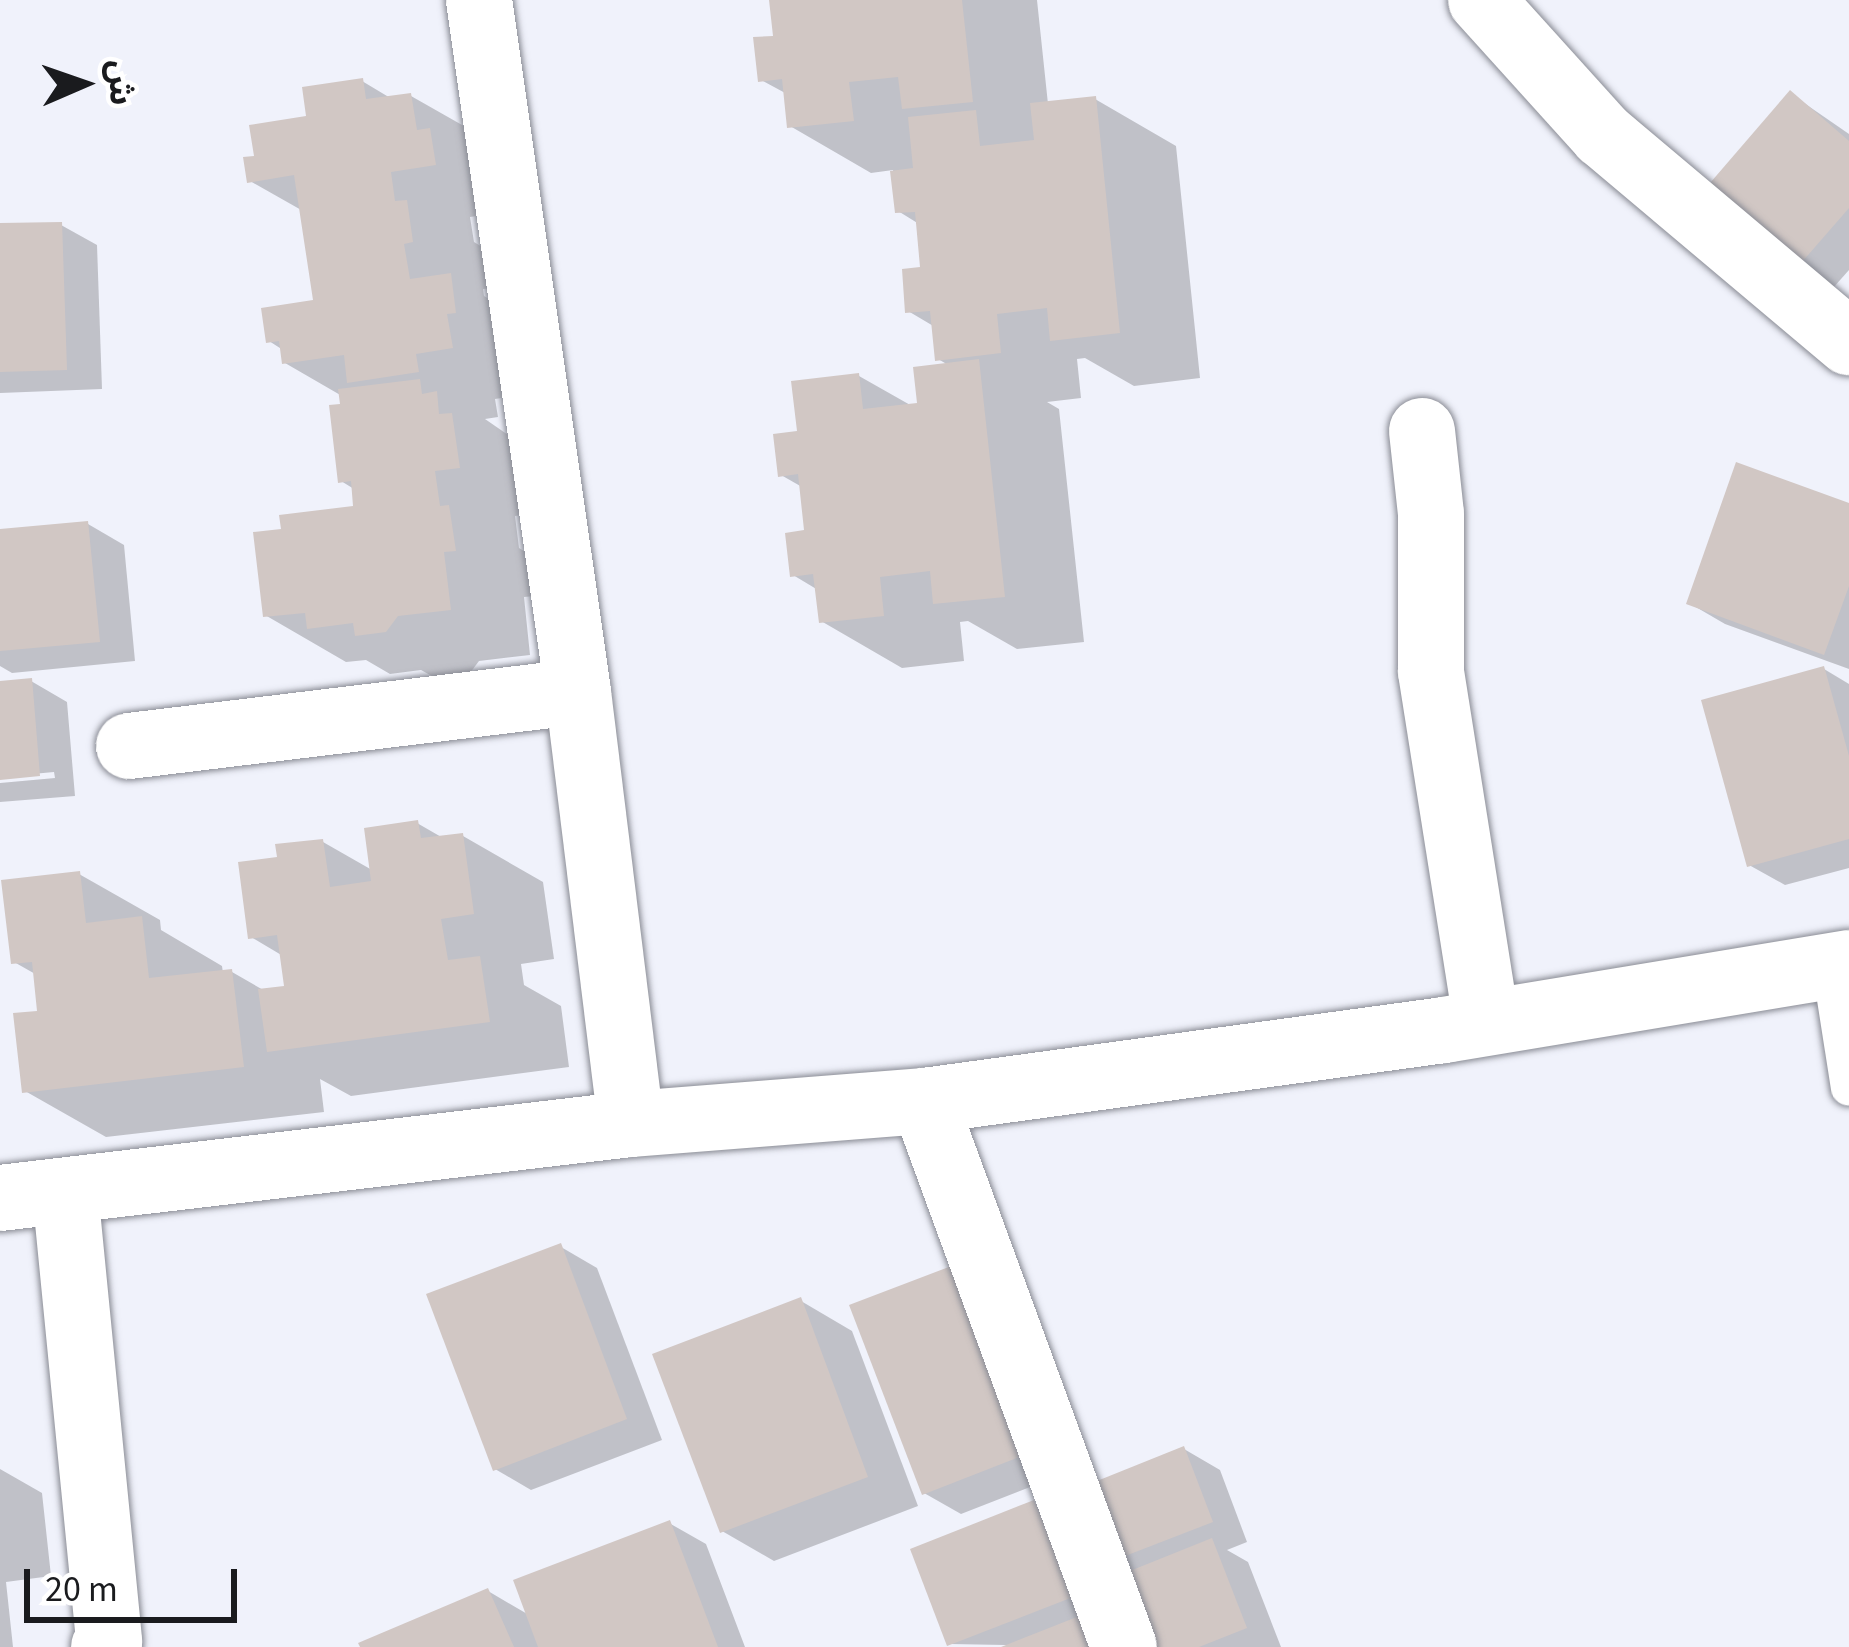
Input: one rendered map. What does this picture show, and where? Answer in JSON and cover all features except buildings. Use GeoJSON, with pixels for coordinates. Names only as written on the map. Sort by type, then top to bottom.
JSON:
{"type":"FeatureCollection","features":[{"type":"Feature","properties":{"kind":"street"},"geometry":{"type":"LineString","coordinates":[[479,0],[578,692],[631,1124]]}},
{"type":"Feature","properties":{"kind":"street"},"geometry":{"type":"LineString","coordinates":[[1481,0],[1603,136],[1849,342]]}},
{"type":"Feature","properties":{"kind":"street"},"geometry":{"type":"LineString","coordinates":[[1422,431],[1430,514],[1431,672],[1486,1020]]}},
{"type":"Feature","properties":{"kind":"street"},"geometry":{"type":"LineString","coordinates":[[129,746],[578,692]]}},
{"type":"Feature","properties":{"kind":"street"},"geometry":{"type":"LineString","coordinates":[[0,1198],[631,1124],[923,1101],[1840,965]]}},
{"type":"Feature","properties":{"kind":"street"},"geometry":{"type":"LineString","coordinates":[[923,1101],[1124,1647]]}},
{"type":"Feature","properties":{"kind":"street"},"geometry":{"type":"LineString","coordinates":[[65,1191],[109,1642],[104,1647]]}},
{"type":"Feature","properties":{"kind":"lane"},"geometry":{"type":"LineString","coordinates":[[1840,965],[1849,1088]]}}]}
